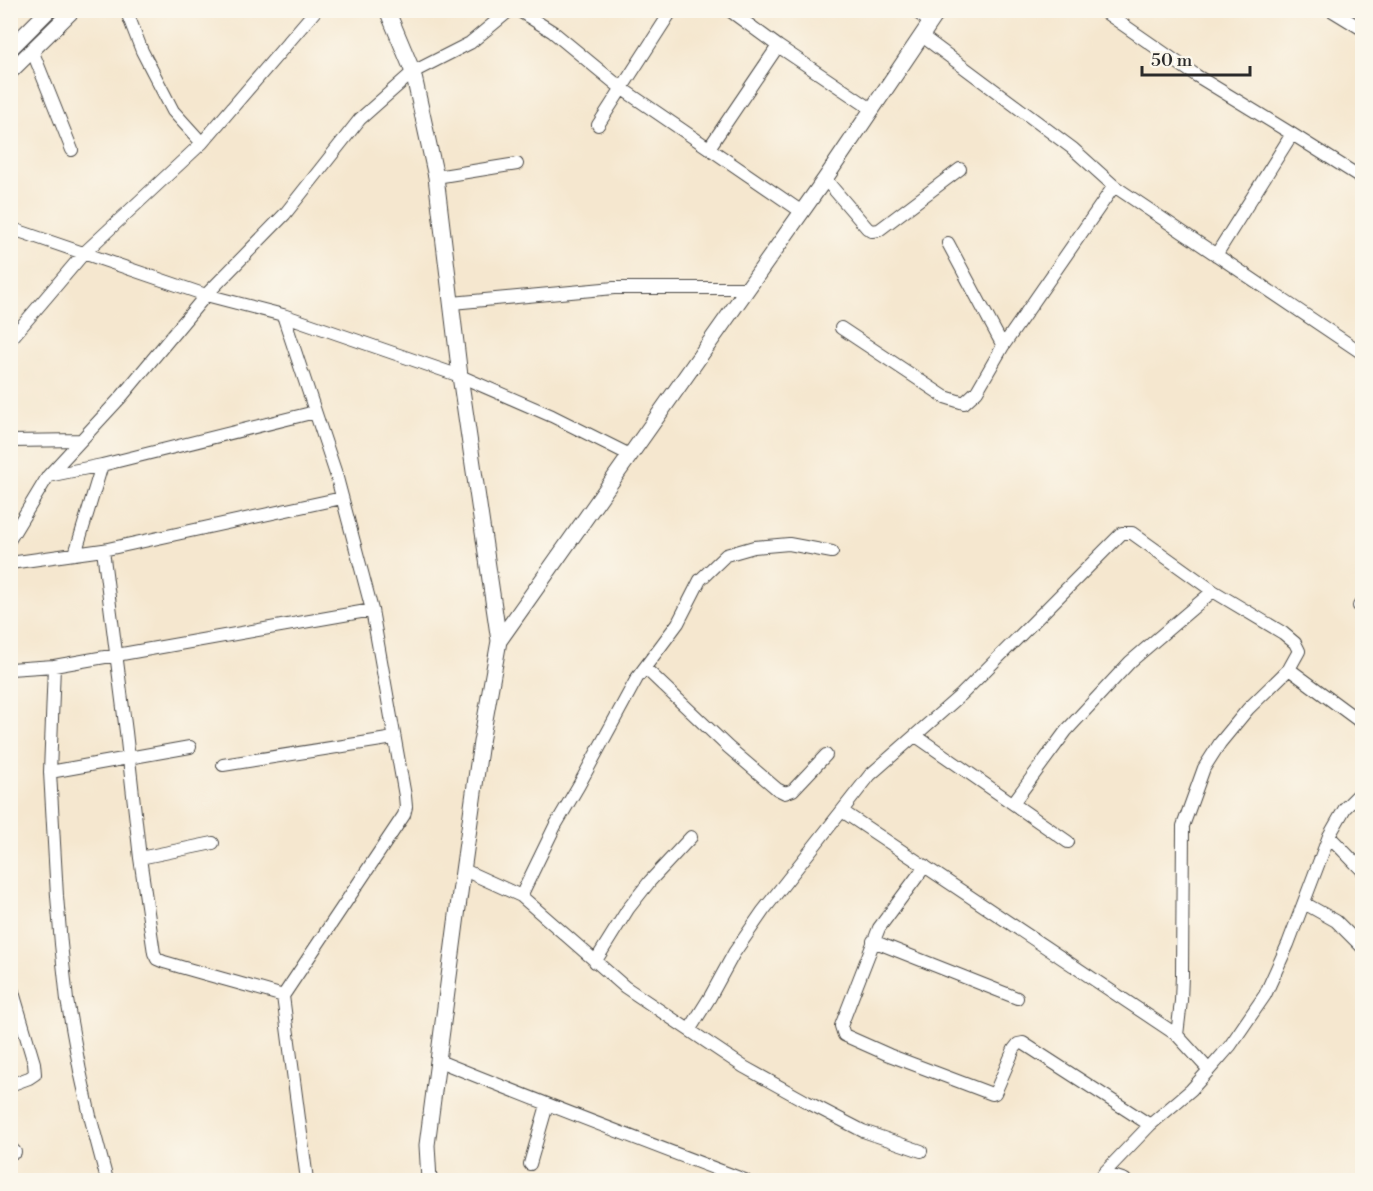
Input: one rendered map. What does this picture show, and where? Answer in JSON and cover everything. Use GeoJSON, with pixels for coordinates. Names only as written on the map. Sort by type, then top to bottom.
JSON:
{"type":"FeatureCollection","features":[{"type":"Feature","properties":{"kind":"street"},"geometry":{"type":"LineString","coordinates":[[10,49],[50,10]]}},
{"type":"Feature","properties":{"kind":"street"},"geometry":{"type":"LineString","coordinates":[[10,72],[73,10]]}},
{"type":"Feature","properties":{"kind":"street"},"geometry":{"type":"LineString","coordinates":[[126,10],[142,51],[173,111],[202,143]]}},
{"type":"Feature","properties":{"kind":"street"},"geometry":{"type":"LineString","coordinates":[[10,340],[84,253],[202,143],[316,10]]}},
{"type":"Feature","properties":{"kind":"street"},"geometry":{"type":"LineString","coordinates":[[387,10],[413,72],[436,177],[460,376],[499,641],[481,742],[427,1145],[429,1180]]}},
{"type":"Feature","properties":{"kind":"street"},"geometry":{"type":"LineString","coordinates":[[10,539],[48,476],[122,396],[206,295],[285,214],[360,119],[413,72],[470,43],[510,10]]}},
{"type":"Feature","properties":{"kind":"street"},"geometry":{"type":"LineString","coordinates":[[518,10],[553,32],[621,88],[802,212]]}},
{"type":"Feature","properties":{"kind":"street"},"geometry":{"type":"LineString","coordinates":[[598,126],[672,10]]}},
{"type":"Feature","properties":{"kind":"street"},"geometry":{"type":"LineString","coordinates":[[729,10],[873,110]]}},
{"type":"Feature","properties":{"kind":"street"},"geometry":{"type":"LineString","coordinates":[[499,641],[802,212],[935,17],[914,10]]}},
{"type":"Feature","properties":{"kind":"street"},"geometry":{"type":"LineString","coordinates":[[1102,10],[1197,76],[1362,178]]}},
{"type":"Feature","properties":{"kind":"street"},"geometry":{"type":"LineString","coordinates":[[1331,10],[1361,26]]}},
{"type":"Feature","properties":{"kind":"street"},"geometry":{"type":"LineString","coordinates":[[922,36],[1072,148],[1114,186],[1362,353]]}},
{"type":"Feature","properties":{"kind":"street"},"geometry":{"type":"LineString","coordinates":[[709,148],[778,46]]}},
{"type":"Feature","properties":{"kind":"street"},"geometry":{"type":"LineString","coordinates":[[32,50],[72,150]]}},
{"type":"Feature","properties":{"kind":"street"},"geometry":{"type":"LineString","coordinates":[[1215,255],[1292,134]]}},
{"type":"Feature","properties":{"kind":"street"},"geometry":{"type":"LineString","coordinates":[[436,177],[517,164]]}},
{"type":"Feature","properties":{"kind":"street"},"geometry":{"type":"LineString","coordinates":[[825,179],[872,231],[879,230],[960,168]]}},
{"type":"Feature","properties":{"kind":"street"},"geometry":{"type":"LineString","coordinates":[[841,328],[945,397],[964,402],[977,391],[1003,346],[1114,186]]}},
{"type":"Feature","properties":{"kind":"street"},"geometry":{"type":"LineString","coordinates":[[10,228],[206,295],[283,315],[460,376],[552,416],[630,456]]}},
{"type":"Feature","properties":{"kind":"street"},"geometry":{"type":"LineString","coordinates":[[948,243],[1003,346]]}},
{"type":"Feature","properties":{"kind":"street"},"geometry":{"type":"LineString","coordinates":[[452,303],[614,288],[748,288]]}},
{"type":"Feature","properties":{"kind":"street"},"geometry":{"type":"LineString","coordinates":[[283,315],[336,474],[372,610],[406,807],[404,815],[283,996],[307,1180]]}},
{"type":"Feature","properties":{"kind":"street"},"geometry":{"type":"LineString","coordinates":[[48,476],[102,465],[315,412]]}},
{"type":"Feature","properties":{"kind":"street"},"geometry":{"type":"LineString","coordinates":[[10,441],[81,440]]}},
{"type":"Feature","properties":{"kind":"street"},"geometry":{"type":"LineString","coordinates":[[75,554],[102,465]]}},
{"type":"Feature","properties":{"kind":"street"},"geometry":{"type":"LineString","coordinates":[[10,563],[103,550],[342,498]]}},
{"type":"Feature","properties":{"kind":"street"},"geometry":{"type":"LineString","coordinates":[[690,1029],[734,953],[763,911],[870,776],[961,695],[1122,533],[1132,533],[1213,591],[1283,633],[1295,643],[1299,651],[1289,669],[1248,709],[1220,743],[1204,768],[1183,826],[1182,975],[1177,1035]]}},
{"type":"Feature","properties":{"kind":"street"},"geometry":{"type":"LineString","coordinates":[[521,896],[555,826],[637,678],[678,623],[700,580],[726,555],[754,547],[789,544],[832,552]]}},
{"type":"Feature","properties":{"kind":"street"},"geometry":{"type":"LineString","coordinates":[[103,550],[140,858],[154,953],[157,959],[283,996]]}},
{"type":"Feature","properties":{"kind":"street"},"geometry":{"type":"LineString","coordinates":[[1013,804],[1066,731],[1130,662],[1213,591]]}},
{"type":"Feature","properties":{"kind":"street"},"geometry":{"type":"LineString","coordinates":[[10,669],[54,666],[116,656],[372,610]]}},
{"type":"Feature","properties":{"kind":"street"},"geometry":{"type":"LineString","coordinates":[[54,666],[50,772],[57,896],[67,1000],[90,1116],[107,1180]]}},
{"type":"Feature","properties":{"kind":"street"},"geometry":{"type":"LineString","coordinates":[[645,668],[728,747],[785,794],[792,790],[826,755]]}},
{"type":"Feature","properties":{"kind":"street"},"geometry":{"type":"LineString","coordinates":[[1289,669],[1362,723]]}},
{"type":"Feature","properties":{"kind":"street"},"geometry":{"type":"LineString","coordinates":[[916,736],[1068,842]]}},
{"type":"Feature","properties":{"kind":"street"},"geometry":{"type":"LineString","coordinates":[[223,765],[394,738]]}},
{"type":"Feature","properties":{"kind":"street"},"geometry":{"type":"LineString","coordinates":[[50,772],[190,747]]}},
{"type":"Feature","properties":{"kind":"street"},"geometry":{"type":"LineString","coordinates":[[1102,1177],[1150,1125],[1191,1090],[1209,1070],[1230,1046],[1265,995],[1288,944],[1329,836],[1345,808],[1362,791]]}},
{"type":"Feature","properties":{"kind":"street"},"geometry":{"type":"LineString","coordinates":[[842,811],[1177,1035],[1209,1070]]}},
{"type":"Feature","properties":{"kind":"street"},"geometry":{"type":"LineString","coordinates":[[1329,836],[1362,870]]}},
{"type":"Feature","properties":{"kind":"street"},"geometry":{"type":"LineString","coordinates":[[595,962],[628,909],[650,881],[691,837]]}},
{"type":"Feature","properties":{"kind":"street"},"geometry":{"type":"LineString","coordinates":[[140,858],[213,843]]}},
{"type":"Feature","properties":{"kind":"street"},"geometry":{"type":"LineString","coordinates":[[925,866],[879,928],[841,1026],[843,1035],[992,1094],[995,1093],[1014,1049],[1018,1044],[1023,1043],[1150,1125]]}},
{"type":"Feature","properties":{"kind":"street"},"geometry":{"type":"LineString","coordinates":[[464,870],[521,896],[626,987],[744,1067],[863,1131],[921,1151]]}},
{"type":"Feature","properties":{"kind":"street"},"geometry":{"type":"LineString","coordinates":[[1304,903],[1336,921],[1362,947]]}},
{"type":"Feature","properties":{"kind":"street"},"geometry":{"type":"LineString","coordinates":[[873,941],[1017,998]]}},
{"type":"Feature","properties":{"kind":"street"},"geometry":{"type":"LineString","coordinates":[[10,982],[34,1063],[35,1074],[10,1085]]}},
{"type":"Feature","properties":{"kind":"street"},"geometry":{"type":"LineString","coordinates":[[439,1061],[547,1105],[745,1180]]}},
{"type":"Feature","properties":{"kind":"street"},"geometry":{"type":"LineString","coordinates":[[530,1164],[547,1105]]}},
{"type":"Feature","properties":{"kind":"street"},"geometry":{"type":"LineString","coordinates":[[1102,1177],[1125,1180]]}}]}
